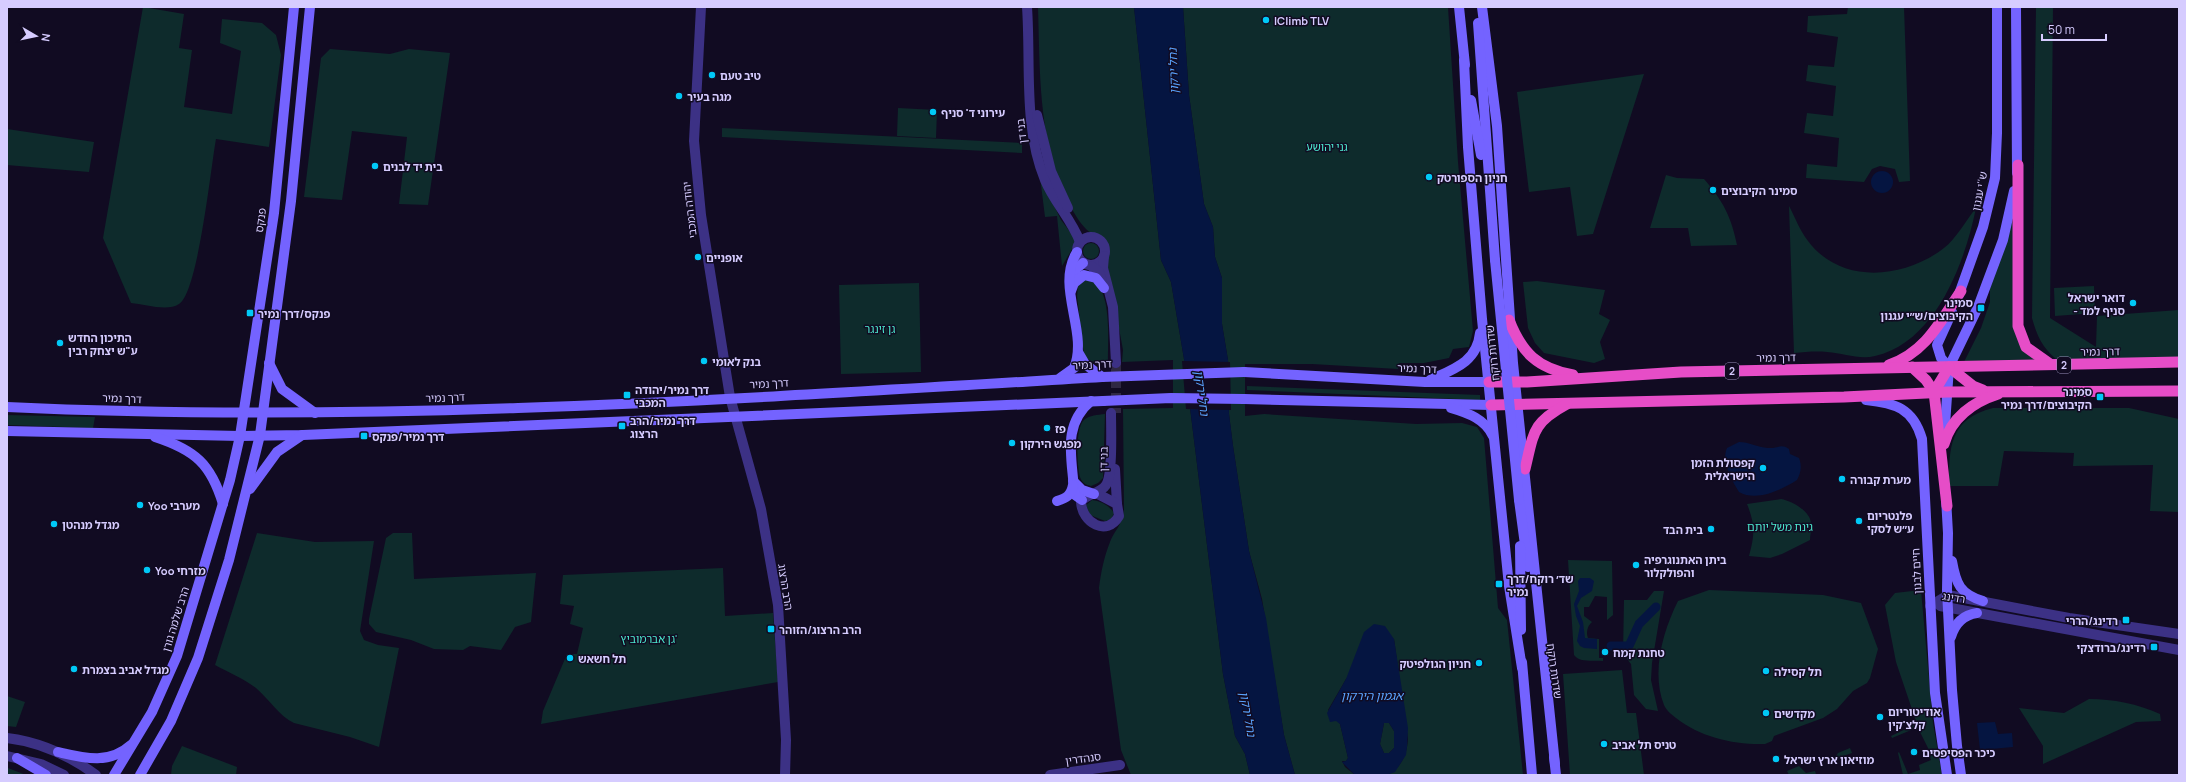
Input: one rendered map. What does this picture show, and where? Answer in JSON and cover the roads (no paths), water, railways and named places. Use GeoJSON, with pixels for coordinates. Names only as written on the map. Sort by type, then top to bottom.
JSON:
{"type":"FeatureCollection","features":[{"type":"Feature","properties":{"kind":"highway"},"geometry":{"type":"LineString","coordinates":[[2018,165],[2018,326],[2026,347],[2050,365]]}},
{"type":"Feature","properties":{"kind":"highway"},"geometry":{"type":"LineString","coordinates":[[1881,368],[1908,358],[1919,349],[1934,331],[1961,291]]}},
{"type":"Feature","properties":{"kind":"highway"},"geometry":{"type":"LineString","coordinates":[[1509,320],[1517,340],[1539,363],[1557,372],[1587,377]]}},
{"type":"Feature","properties":{"kind":"highway","name":"דרך נמיר"},"geometry":{"type":"LineString","coordinates":[[1488,382],[1516,382],[1681,372],[2179,362]]}},
{"type":"Feature","properties":{"kind":"highway"},"geometry":{"type":"LineString","coordinates":[[1934,392],[1949,367],[1973,386],[1985,391]]}},
{"type":"Feature","properties":{"kind":"highway"},"geometry":{"type":"LineString","coordinates":[[1912,368],[1926,380],[1934,392],[1946,506]]}},
{"type":"Feature","properties":{"kind":"highway"},"geometry":{"type":"LineString","coordinates":[[1944,444],[1949,429],[1964,412],[1986,398],[2007,391]]}},
{"type":"Feature","properties":{"kind":"highway","name":"דרך נמיר"},"geometry":{"type":"LineString","coordinates":[[1491,405],[1844,397],[1934,392],[2179,391]]}},
{"type":"Feature","properties":{"kind":"highway"},"geometry":{"type":"LineString","coordinates":[[1525,469],[1535,433],[1542,420],[1569,403]]}},
{"type":"Feature","properties":{"kind":"main road","name":"פנקס"},"geometry":{"type":"LineString","coordinates":[[240,436],[274,213],[294,7]]}},
{"type":"Feature","properties":{"kind":"main road"},"geometry":{"type":"LineString","coordinates":[[140,775],[171,721],[198,658],[229,560],[260,435],[291,201],[310,7]]}},
{"type":"Feature","properties":{"kind":"main road","name":"שדרות רוקח"},"geometry":{"type":"LineString","coordinates":[[1459,7],[1464,60],[1490,205]]}},
{"type":"Feature","properties":{"kind":"main road","name":"שדרות רוקח"},"geometry":{"type":"LineString","coordinates":[[1477,7],[1490,205],[1519,500],[1556,775]]}},
{"type":"Feature","properties":{"kind":"main road"},"geometry":{"type":"LineString","coordinates":[[1482,7],[1497,126],[1509,320],[1555,764]]}},
{"type":"Feature","properties":{"kind":"main road","name":"ש''י עגנון"},"geometry":{"type":"LineString","coordinates":[[1949,367],[1942,358],[1937,345],[1961,291],[1988,209],[1995,178],[1997,7]]}},
{"type":"Feature","properties":{"kind":"main road"},"geometry":{"type":"LineString","coordinates":[[1961,775],[1957,746],[1948,606],[1948,533],[1944,444],[1947,392],[1949,367],[1978,308],[2003,240],[2013,200],[2018,165],[2016,7]]}},
{"type":"Feature","properties":{"kind":"main road"},"geometry":{"type":"LineString","coordinates":[[1464,60],[1468,147],[1488,382],[1509,586],[1522,668]]}},
{"type":"Feature","properties":{"kind":"main road"},"geometry":{"type":"LineString","coordinates":[[1056,379],[1074,368],[1078,352],[1069,267],[1076,252]]}},
{"type":"Feature","properties":{"kind":"main road"},"geometry":{"type":"LineString","coordinates":[[1071,291],[1074,273],[1087,264]]}},
{"type":"Feature","properties":{"kind":"main road"},"geometry":{"type":"LineString","coordinates":[[1071,291],[1074,283],[1084,275],[1096,278],[1104,288]]}},
{"type":"Feature","properties":{"kind":"main road"},"geometry":{"type":"LineString","coordinates":[[1425,382],[1460,367],[1473,355],[1480,339],[1482,319]]}},
{"type":"Feature","properties":{"kind":"main road"},"geometry":{"type":"LineString","coordinates":[[1078,352],[1085,364],[1102,377]]}},
{"type":"Feature","properties":{"kind":"main road"},"geometry":{"type":"LineString","coordinates":[[269,363],[282,389],[315,413]]}},
{"type":"Feature","properties":{"kind":"main road","name":"דרך נמיר"},"geometry":{"type":"LineString","coordinates":[[7,431],[240,436],[303,435],[732,407],[1056,379],[1244,372],[1425,382],[1488,382]]}},
{"type":"Feature","properties":{"kind":"main road","name":"חיים לבנון"},"geometry":{"type":"LineString","coordinates":[[1844,397],[1893,404],[1913,417],[1919,427],[1922,439],[1935,693],[1947,775]]}},
{"type":"Feature","properties":{"kind":"main road","name":"דרך נמיר"},"geometry":{"type":"LineString","coordinates":[[7,407],[151,412],[315,413],[1103,401],[1171,398],[1491,405]]}},
{"type":"Feature","properties":{"kind":"main road"},"geometry":{"type":"LineString","coordinates":[[1082,500],[1075,495],[1071,430],[1076,416],[1091,401]]}},
{"type":"Feature","properties":{"kind":"main road"},"geometry":{"type":"LineString","coordinates":[[1427,404],[1447,407],[1475,417],[1486,425],[1495,441]]}},
{"type":"Feature","properties":{"kind":"main road"},"geometry":{"type":"LineString","coordinates":[[145,434],[180,447],[197,458],[207,468],[216,482],[223,504]]}},
{"type":"Feature","properties":{"kind":"main road"},"geometry":{"type":"LineString","coordinates":[[246,496],[277,452],[303,435]]}},
{"type":"Feature","properties":{"kind":"main road","name":"הרב שלמה גורן"},"geometry":{"type":"LineString","coordinates":[[114,775],[138,738],[152,712],[177,656],[223,504],[240,436]]}},
{"type":"Feature","properties":{"kind":"main road"},"geometry":{"type":"LineString","coordinates":[[1073,481],[1082,490],[1095,493]]}},
{"type":"Feature","properties":{"kind":"main road"},"geometry":{"type":"LineString","coordinates":[[1057,500],[1067,497],[1070,494],[1073,481]]}},
{"type":"Feature","properties":{"kind":"main road","name":"שדרות רוקח"},"geometry":{"type":"LineString","coordinates":[[1519,500],[1522,668],[1532,775]]}},
{"type":"Feature","properties":{"kind":"main road"},"geometry":{"type":"LineString","coordinates":[[1948,533],[1955,579],[1966,594],[1983,601]]}},
{"type":"Feature","properties":{"kind":"main road"},"geometry":{"type":"LineString","coordinates":[[1950,643],[1953,630],[1960,620],[1968,614],[1977,613]]}},
{"type":"Feature","properties":{"kind":"main road"},"geometry":{"type":"LineString","coordinates":[[58,752],[89,759],[102,759],[122,752],[138,738]]}},
{"type":"Feature","properties":{"kind":"main road"},"geometry":{"type":"LineString","coordinates":[[148,775],[152,756]]}},
{"type":"Feature","properties":{"kind":"main road"},"geometry":{"type":"LineString","coordinates":[[12,757],[46,775]]}},
{"type":"Feature","properties":{"kind":"street","name":"יהודה המכבי"},"geometry":{"type":"LineString","coordinates":[[701,7],[694,141],[703,230],[732,407]]}},
{"type":"Feature","properties":{"kind":"street","name":"בני דן"},"geometry":{"type":"LineString","coordinates":[[1027,7],[1031,112],[1036,151],[1045,181],[1084,240]]}},
{"type":"Feature","properties":{"kind":"street","name":"בני דן"},"geometry":{"type":"LineString","coordinates":[[1033,7],[1038,121],[1051,171],[1064,201],[1084,240]]}},
{"type":"Feature","properties":{"kind":"street"},"geometry":{"type":"LineString","coordinates":[[1096,238],[1102,244],[1104,256],[1103,268],[1113,308],[1113,363],[1109,318],[1104,288],[1099,272],[1087,264],[1076,252],[1084,240],[1096,238]]}},
{"type":"Feature","properties":{"kind":"street"},"geometry":{"type":"LineString","coordinates":[[1087,264],[1099,263],[1104,256]]}},
{"type":"Feature","properties":{"kind":"street","name":"הרב הרצוג"},"geometry":{"type":"LineString","coordinates":[[732,407],[761,509],[778,605],[786,740],[785,775]]}},
{"type":"Feature","properties":{"kind":"street","name":"בני דן"},"geometry":{"type":"LineString","coordinates":[[1095,493],[1105,486],[1110,474],[1114,413],[1115,481],[1117,504]]}},
{"type":"Feature","properties":{"kind":"street"},"geometry":{"type":"LineString","coordinates":[[1095,493],[1117,504],[1120,512],[1117,519],[1111,524],[1101,526],[1089,522],[1084,515],[1081,508],[1082,500],[1095,493]]}},
{"type":"Feature","properties":{"kind":"street","name":"רדינג"},"geometry":{"type":"LineString","coordinates":[[1930,606],[1948,595],[1983,601],[2006,607],[2179,634]]}},
{"type":"Feature","properties":{"kind":"street","name":"רדינג"},"geometry":{"type":"LineString","coordinates":[[1930,606],[1948,606],[1977,613],[2179,650]]}},
{"type":"Feature","properties":{"kind":"street"},"geometry":{"type":"LineString","coordinates":[[2004,617],[2000,613],[2006,607]]}},
{"type":"Feature","properties":{"kind":"street"},"geometry":{"type":"LineString","coordinates":[[7,738],[26,741],[58,752],[81,764],[96,775]]}},
{"type":"Feature","properties":{"kind":"street"},"geometry":{"type":"LineString","coordinates":[[12,757],[41,764],[64,775]]}},
{"type":"Feature","properties":{"kind":"street","name":"סנהדרין"},"geometry":{"type":"LineString","coordinates":[[1050,775],[1120,765]]}},
{"type":"Feature","properties":{"kind":"water","name":"נחל ירקון"},"geometry":{"type":"Polygon","coordinates":[[[1134,7],[1183,7],[1189,95],[1204,204],[1213,227],[1215,257],[1222,278],[1222,324],[1228,360],[1229,414],[1233,446],[1249,551],[1266,618],[1284,735],[1295,775],[1250,775],[1245,754],[1235,736],[1223,674],[1184,359],[1171,282],[1161,260],[1134,7]]]}},
{"type":"Feature","properties":{"kind":"water"},"geometry":{"type":"Polygon","coordinates":[[[1882,171],[1890,174],[1893,182],[1890,190],[1882,193],[1874,190],[1871,182],[1874,174],[1882,171]]]}},
{"type":"Feature","properties":{"kind":"water"},"geometry":{"type":"Polygon","coordinates":[[[1739,442],[1771,448],[1781,446],[1786,447],[1789,449],[1790,454],[1799,458],[1801,464],[1801,469],[1797,480],[1784,488],[1769,494],[1753,496],[1739,492],[1728,471],[1725,459],[1727,448],[1739,442]]]}},
{"type":"Feature","properties":{"kind":"water"},"geometry":{"type":"Polygon","coordinates":[[[1580,578],[1590,578],[1594,581],[1592,591],[1581,598],[1577,606],[1583,622],[1585,638],[1597,639],[1597,649],[1584,648],[1580,646],[1577,641],[1580,626],[1576,616],[1574,604],[1579,591],[1578,581],[1580,578]]]}},
{"type":"Feature","properties":{"kind":"water","name":"אגמון הירקון"},"geometry":{"type":"Polygon","coordinates":[[[1374,624],[1385,626],[1394,639],[1408,728],[1406,755],[1395,772],[1387,775],[1355,775],[1342,762],[1346,761],[1348,758],[1340,724],[1336,721],[1330,722],[1327,713],[1346,679],[1364,632],[1374,624]],[[1384,723],[1380,744],[1384,753],[1389,753],[1394,748],[1394,731],[1389,723],[1384,723]]]}},
{"type":"Feature","properties":{"kind":"water"},"geometry":{"type":"Polygon","coordinates":[[[1995,722],[1998,734],[2012,733],[2013,747],[1980,750],[1977,723],[1995,722]]]}},
{"type":"Feature","properties":{"kind":"waterway"},"geometry":{"type":"LineString","coordinates":[[1611,646],[1629,646],[1639,624],[1656,607]]}},
{"type":"Feature","properties":{"kind":"tunnel"},"geometry":{"type":"LineString","coordinates":[[1116,363],[1116,413]]}},
{"type":"Feature","properties":{"kind":"place","name":"IClimb TLV"},"geometry":{"type":"Point","coordinates":[1266,20]}},
{"type":"Feature","properties":{"kind":"place","name":"טיב טעם"},"geometry":{"type":"Point","coordinates":[712,75]}},
{"type":"Feature","properties":{"kind":"place","name":"מגה בעיר"},"geometry":{"type":"Point","coordinates":[679,96]}},
{"type":"Feature","properties":{"kind":"place","name":"עירוני ד' סניף"},"geometry":{"type":"Point","coordinates":[933,112]}},
{"type":"Feature","properties":{"kind":"place","name":"בית יד לבנים"},"geometry":{"type":"Point","coordinates":[375,166]}},
{"type":"Feature","properties":{"kind":"place","name":"חניון הספורטק"},"geometry":{"type":"Point","coordinates":[1429,177]}},
{"type":"Feature","properties":{"kind":"place","name":"סמינר הקיבוצים"},"geometry":{"type":"Point","coordinates":[1713,190]}},
{"type":"Feature","properties":{"kind":"place","name":"אופניים"},"geometry":{"type":"Point","coordinates":[698,257]}},
{"type":"Feature","properties":{"kind":"place","name":"דואר ישראל - סניף למד"},"geometry":{"type":"Point","coordinates":[2133,303]}},
{"type":"Feature","properties":{"kind":"place","name":"סמינר הקיבוצים/ש״י עגנון"},"geometry":{"type":"Point","coordinates":[1981,308]}},
{"type":"Feature","properties":{"kind":"place","name":"פנקס/דרך נמיר"},"geometry":{"type":"Point","coordinates":[250,313]}},
{"type":"Feature","properties":{"kind":"place","name":"התיכון החדש ע\"ש יצחק רבין"},"geometry":{"type":"Point","coordinates":[60,343]}},
{"type":"Feature","properties":{"kind":"place","name":"בנק לאומי"},"geometry":{"type":"Point","coordinates":[704,361]}},
{"type":"Feature","properties":{"kind":"place","name":"דרך נמיר/יהודה המכבי"},"geometry":{"type":"Point","coordinates":[627,395]}},
{"type":"Feature","properties":{"kind":"place","name":"סמינר הקיבוצים/דרך נמיר"},"geometry":{"type":"Point","coordinates":[2100,397]}},
{"type":"Feature","properties":{"kind":"place","name":"דרך נמיר/הרב הרצוג"},"geometry":{"type":"Point","coordinates":[622,426]}},
{"type":"Feature","properties":{"kind":"place","name":"פז"},"geometry":{"type":"Point","coordinates":[1047,428]}},
{"type":"Feature","properties":{"kind":"place","name":"דרך נמיר/פנקס"},"geometry":{"type":"Point","coordinates":[364,436]}},
{"type":"Feature","properties":{"kind":"place","name":"מפגש הירקון"},"geometry":{"type":"Point","coordinates":[1012,443]}},
{"type":"Feature","properties":{"kind":"place","name":"קפסולת הזמן הישראלית"},"geometry":{"type":"Point","coordinates":[1763,468]}},
{"type":"Feature","properties":{"kind":"place","name":"מערת קבורה"},"geometry":{"type":"Point","coordinates":[1842,479]}},
{"type":"Feature","properties":{"kind":"place","name":"Yoo מערבי"},"geometry":{"type":"Point","coordinates":[140,505]}},
{"type":"Feature","properties":{"kind":"place","name":"פלנטריום ע״ש לסקי"},"geometry":{"type":"Point","coordinates":[1859,521]}},
{"type":"Feature","properties":{"kind":"place","name":"מגדל מנהטן"},"geometry":{"type":"Point","coordinates":[54,524]}},
{"type":"Feature","properties":{"kind":"place","name":"בית הבד"},"geometry":{"type":"Point","coordinates":[1711,529]}},
{"type":"Feature","properties":{"kind":"place","name":"ביתן האתנוגרפיה והפולקלור"},"geometry":{"type":"Point","coordinates":[1636,565]}},
{"type":"Feature","properties":{"kind":"place","name":"Yoo מזרחי"},"geometry":{"type":"Point","coordinates":[147,570]}},
{"type":"Feature","properties":{"kind":"place","name":"שד׳ רוקח/דרך נמיר"},"geometry":{"type":"Point","coordinates":[1499,584]}},
{"type":"Feature","properties":{"kind":"place","name":"רדינג/הררי"},"geometry":{"type":"Point","coordinates":[2126,620]}},
{"type":"Feature","properties":{"kind":"place","name":"הרב הרצוג/הזוהר"},"geometry":{"type":"Point","coordinates":[771,629]}},
{"type":"Feature","properties":{"kind":"place","name":"רדינג/ברודצקי"},"geometry":{"type":"Point","coordinates":[2154,647]}},
{"type":"Feature","properties":{"kind":"place","name":"טחנת קמח"},"geometry":{"type":"Point","coordinates":[1605,652]}},
{"type":"Feature","properties":{"kind":"place","name":"תל חשאש"},"geometry":{"type":"Point","coordinates":[570,658]}},
{"type":"Feature","properties":{"kind":"place","name":"חניון הגולפיטק"},"geometry":{"type":"Point","coordinates":[1479,663]}},
{"type":"Feature","properties":{"kind":"place","name":"מגדל אביב בצמרת"},"geometry":{"type":"Point","coordinates":[74,669]}},
{"type":"Feature","properties":{"kind":"place","name":"תל קסילה"},"geometry":{"type":"Point","coordinates":[1766,671]}},
{"type":"Feature","properties":{"kind":"place","name":"מקדשים"},"geometry":{"type":"Point","coordinates":[1766,713]}},
{"type":"Feature","properties":{"kind":"place","name":"אודיטוריום קלצ'קין"},"geometry":{"type":"Point","coordinates":[1880,717]}},
{"type":"Feature","properties":{"kind":"place","name":"טניס תל אביב"},"geometry":{"type":"Point","coordinates":[1604,744]}},
{"type":"Feature","properties":{"kind":"place","name":"כיכר הפסיפסים"},"geometry":{"type":"Point","coordinates":[1914,752]}},
{"type":"Feature","properties":{"kind":"place","name":"מוזיאון ארץ ישראל"},"geometry":{"type":"Point","coordinates":[1776,759]}},
{"type":"Feature","properties":{"kind":"park label","name":"גני יהושע"},"geometry":{"type":"Point","coordinates":[1327,146]}},
{"type":"Feature","properties":{"kind":"park label","name":"גן זינגר"},"geometry":{"type":"Point","coordinates":[880,328]}},
{"type":"Feature","properties":{"kind":"park label","name":"גינת משל יותם"},"geometry":{"type":"Point","coordinates":[1780,526]}},
{"type":"Feature","properties":{"kind":"park label","name":"גן אברמוביץ'"},"geometry":{"type":"Point","coordinates":[649,638]}}]}
